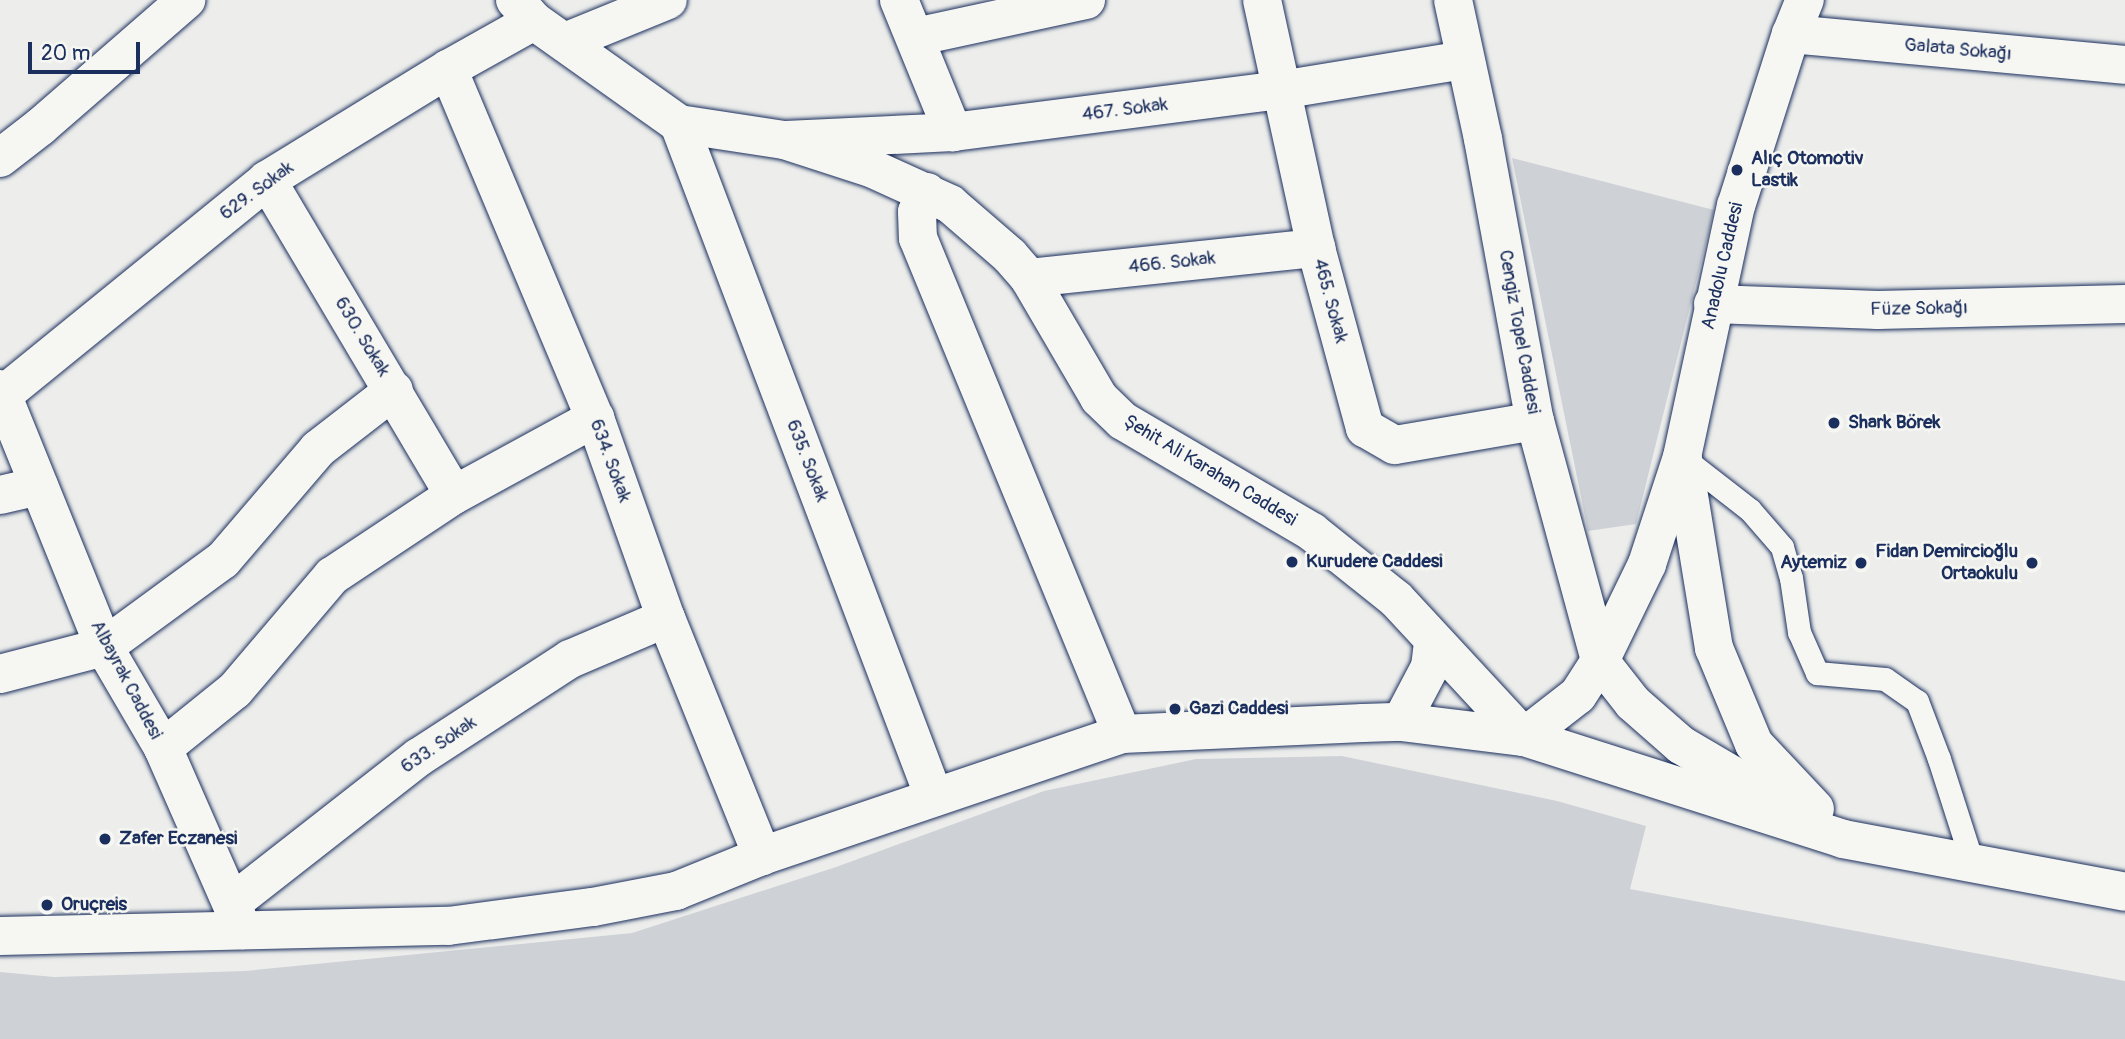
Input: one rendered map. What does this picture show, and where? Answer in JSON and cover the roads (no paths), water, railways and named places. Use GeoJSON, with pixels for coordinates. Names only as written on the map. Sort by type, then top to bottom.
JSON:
{"type":"FeatureCollection","features":[{"type":"Feature","properties":{"kind":"street"},"geometry":{"type":"LineString","coordinates":[[0,158],[40,127],[186,0]]}},
{"type":"Feature","properties":{"kind":"street"},"geometry":{"type":"LineString","coordinates":[[565,42],[666,0]]}},
{"type":"Feature","properties":{"kind":"street"},"geometry":{"type":"LineString","coordinates":[[899,0],[953,132]]}},
{"type":"Feature","properties":{"kind":"street"},"geometry":{"type":"LineString","coordinates":[[915,37],[1086,0]]}},
{"type":"Feature","properties":{"kind":"street","name":"465. Sokak"},"geometry":{"type":"LineString","coordinates":[[1262,0],[1316,248],[1365,428],[1395,445],[1535,421]]}},
{"type":"Feature","properties":{"kind":"street","name":"Cengiz Topel Caddesi"},"geometry":{"type":"LineString","coordinates":[[1453,0],[1483,139],[1535,421],[1601,661]]}},
{"type":"Feature","properties":{"kind":"street","name":"Anadolu Caddesi"},"geometry":{"type":"LineString","coordinates":[[1682,457],[1736,206],[1791,34],[1805,0]]}},
{"type":"Feature","properties":{"kind":"street","name":"Şehit Ali Karahan Caddesi"},"geometry":{"type":"LineString","coordinates":[[525,10],[679,124],[784,140],[873,169],[927,191],[950,204],[1010,256],[1029,278],[1099,398],[1123,421],[1311,532],[1396,598],[1524,737]]}},
{"type":"Feature","properties":{"kind":"street","name":"629. Sokak"},"geometry":{"type":"LineString","coordinates":[[2,391],[267,180],[448,69],[525,10]]}},
{"type":"Feature","properties":{"kind":"street","name":"Galata Sokağı"},"geometry":{"type":"LineString","coordinates":[[1791,34],[2125,65]]}},
{"type":"Feature","properties":{"kind":"street","name":"467. Sokak"},"geometry":{"type":"LineString","coordinates":[[784,140],[953,132],[1281,90],[1464,60]]}},
{"type":"Feature","properties":{"kind":"street","name":"634. Sokak"},"geometry":{"type":"LineString","coordinates":[[448,69],[594,418],[666,618],[762,856]]}},
{"type":"Feature","properties":{"kind":"street","name":"635. Sokak"},"geometry":{"type":"LineString","coordinates":[[679,124],[934,797]]}},
{"type":"Feature","properties":{"kind":"street","name":"630. Sokak"},"geometry":{"type":"LineString","coordinates":[[267,180],[454,495]]}},
{"type":"Feature","properties":{"kind":"street"},"geometry":{"type":"LineString","coordinates":[[927,191],[917,212],[918,238],[1122,734]]}},
{"type":"Feature","properties":{"kind":"street","name":"466. Sokak"},"geometry":{"type":"LineString","coordinates":[[1029,278],[1316,248]]}},
{"type":"Feature","properties":{"kind":"street","name":"Füze Sokağı"},"geometry":{"type":"LineString","coordinates":[[1713,304],[1878,310],[2125,304]]}},
{"type":"Feature","properties":{"kind":"street"},"geometry":{"type":"LineString","coordinates":[[0,674],[104,647],[223,560],[318,449],[394,390]]}},
{"type":"Feature","properties":{"kind":"street","name":"Albayrak Caddesi"},"geometry":{"type":"LineString","coordinates":[[2,391],[104,647],[163,748],[237,916]]}},
{"type":"Feature","properties":{"kind":"street"},"geometry":{"type":"LineString","coordinates":[[163,748],[235,690],[332,576],[454,495],[594,418]]}},
{"type":"Feature","properties":{"kind":"street"},"geometry":{"type":"LineString","coordinates":[[1524,737],[1578,695],[1601,661],[1647,564],[1682,457]]}},
{"type":"Feature","properties":{"kind":"street"},"geometry":{"type":"LineString","coordinates":[[1682,457],[1714,648],[1754,744],[1843,839]]}},
{"type":"Feature","properties":{"kind":"street"},"geometry":{"type":"LineString","coordinates":[[0,495],[39,486]]}},
{"type":"Feature","properties":{"kind":"street","name":"633. Sokak"},"geometry":{"type":"LineString","coordinates":[[237,916],[419,757],[570,659],[666,618]]}},
{"type":"Feature","properties":{"kind":"street"},"geometry":{"type":"LineString","coordinates":[[1401,722],[1430,667],[1433,641]]}},
{"type":"Feature","properties":{"kind":"street"},"geometry":{"type":"LineString","coordinates":[[1601,661],[1633,703],[1681,745],[1843,839]]}},
{"type":"Feature","properties":{"kind":"street"},"geometry":{"type":"LineString","coordinates":[[0,936],[237,916],[448,926],[593,907],[676,891],[762,856],[1122,734],[1401,722],[1524,737],[1843,839],[2125,892]]}},
{"type":"Feature","properties":{"kind":"lane"},"geometry":{"type":"LineString","coordinates":[[1682,457],[1750,510],[1782,547],[1791,578],[1799,632],[1817,673],[1885,679],[1917,701],[1972,862]]}},
{"type":"Feature","properties":{"kind":"place","name":"Alıç Otomotiv Lastik"},"geometry":{"type":"Point","coordinates":[1737,170]}},
{"type":"Feature","properties":{"kind":"place","name":"Shark Börek"},"geometry":{"type":"Point","coordinates":[1834,423]}},
{"type":"Feature","properties":{"kind":"place","name":"Kurudere Caddesi"},"geometry":{"type":"Point","coordinates":[1292,562]}},
{"type":"Feature","properties":{"kind":"place","name":"Aytemiz"},"geometry":{"type":"Point","coordinates":[1861,563]}},
{"type":"Feature","properties":{"kind":"place","name":"Fidan Demircioğlu Ortaokulu"},"geometry":{"type":"Point","coordinates":[2032,563]}},
{"type":"Feature","properties":{"kind":"place","name":"Gazi Caddesi"},"geometry":{"type":"Point","coordinates":[1175,709]}},
{"type":"Feature","properties":{"kind":"place","name":"Zafer Eczanesi"},"geometry":{"type":"Point","coordinates":[105,839]}},
{"type":"Feature","properties":{"kind":"place","name":"Oruçreis"},"geometry":{"type":"Point","coordinates":[47,905]}}]}
